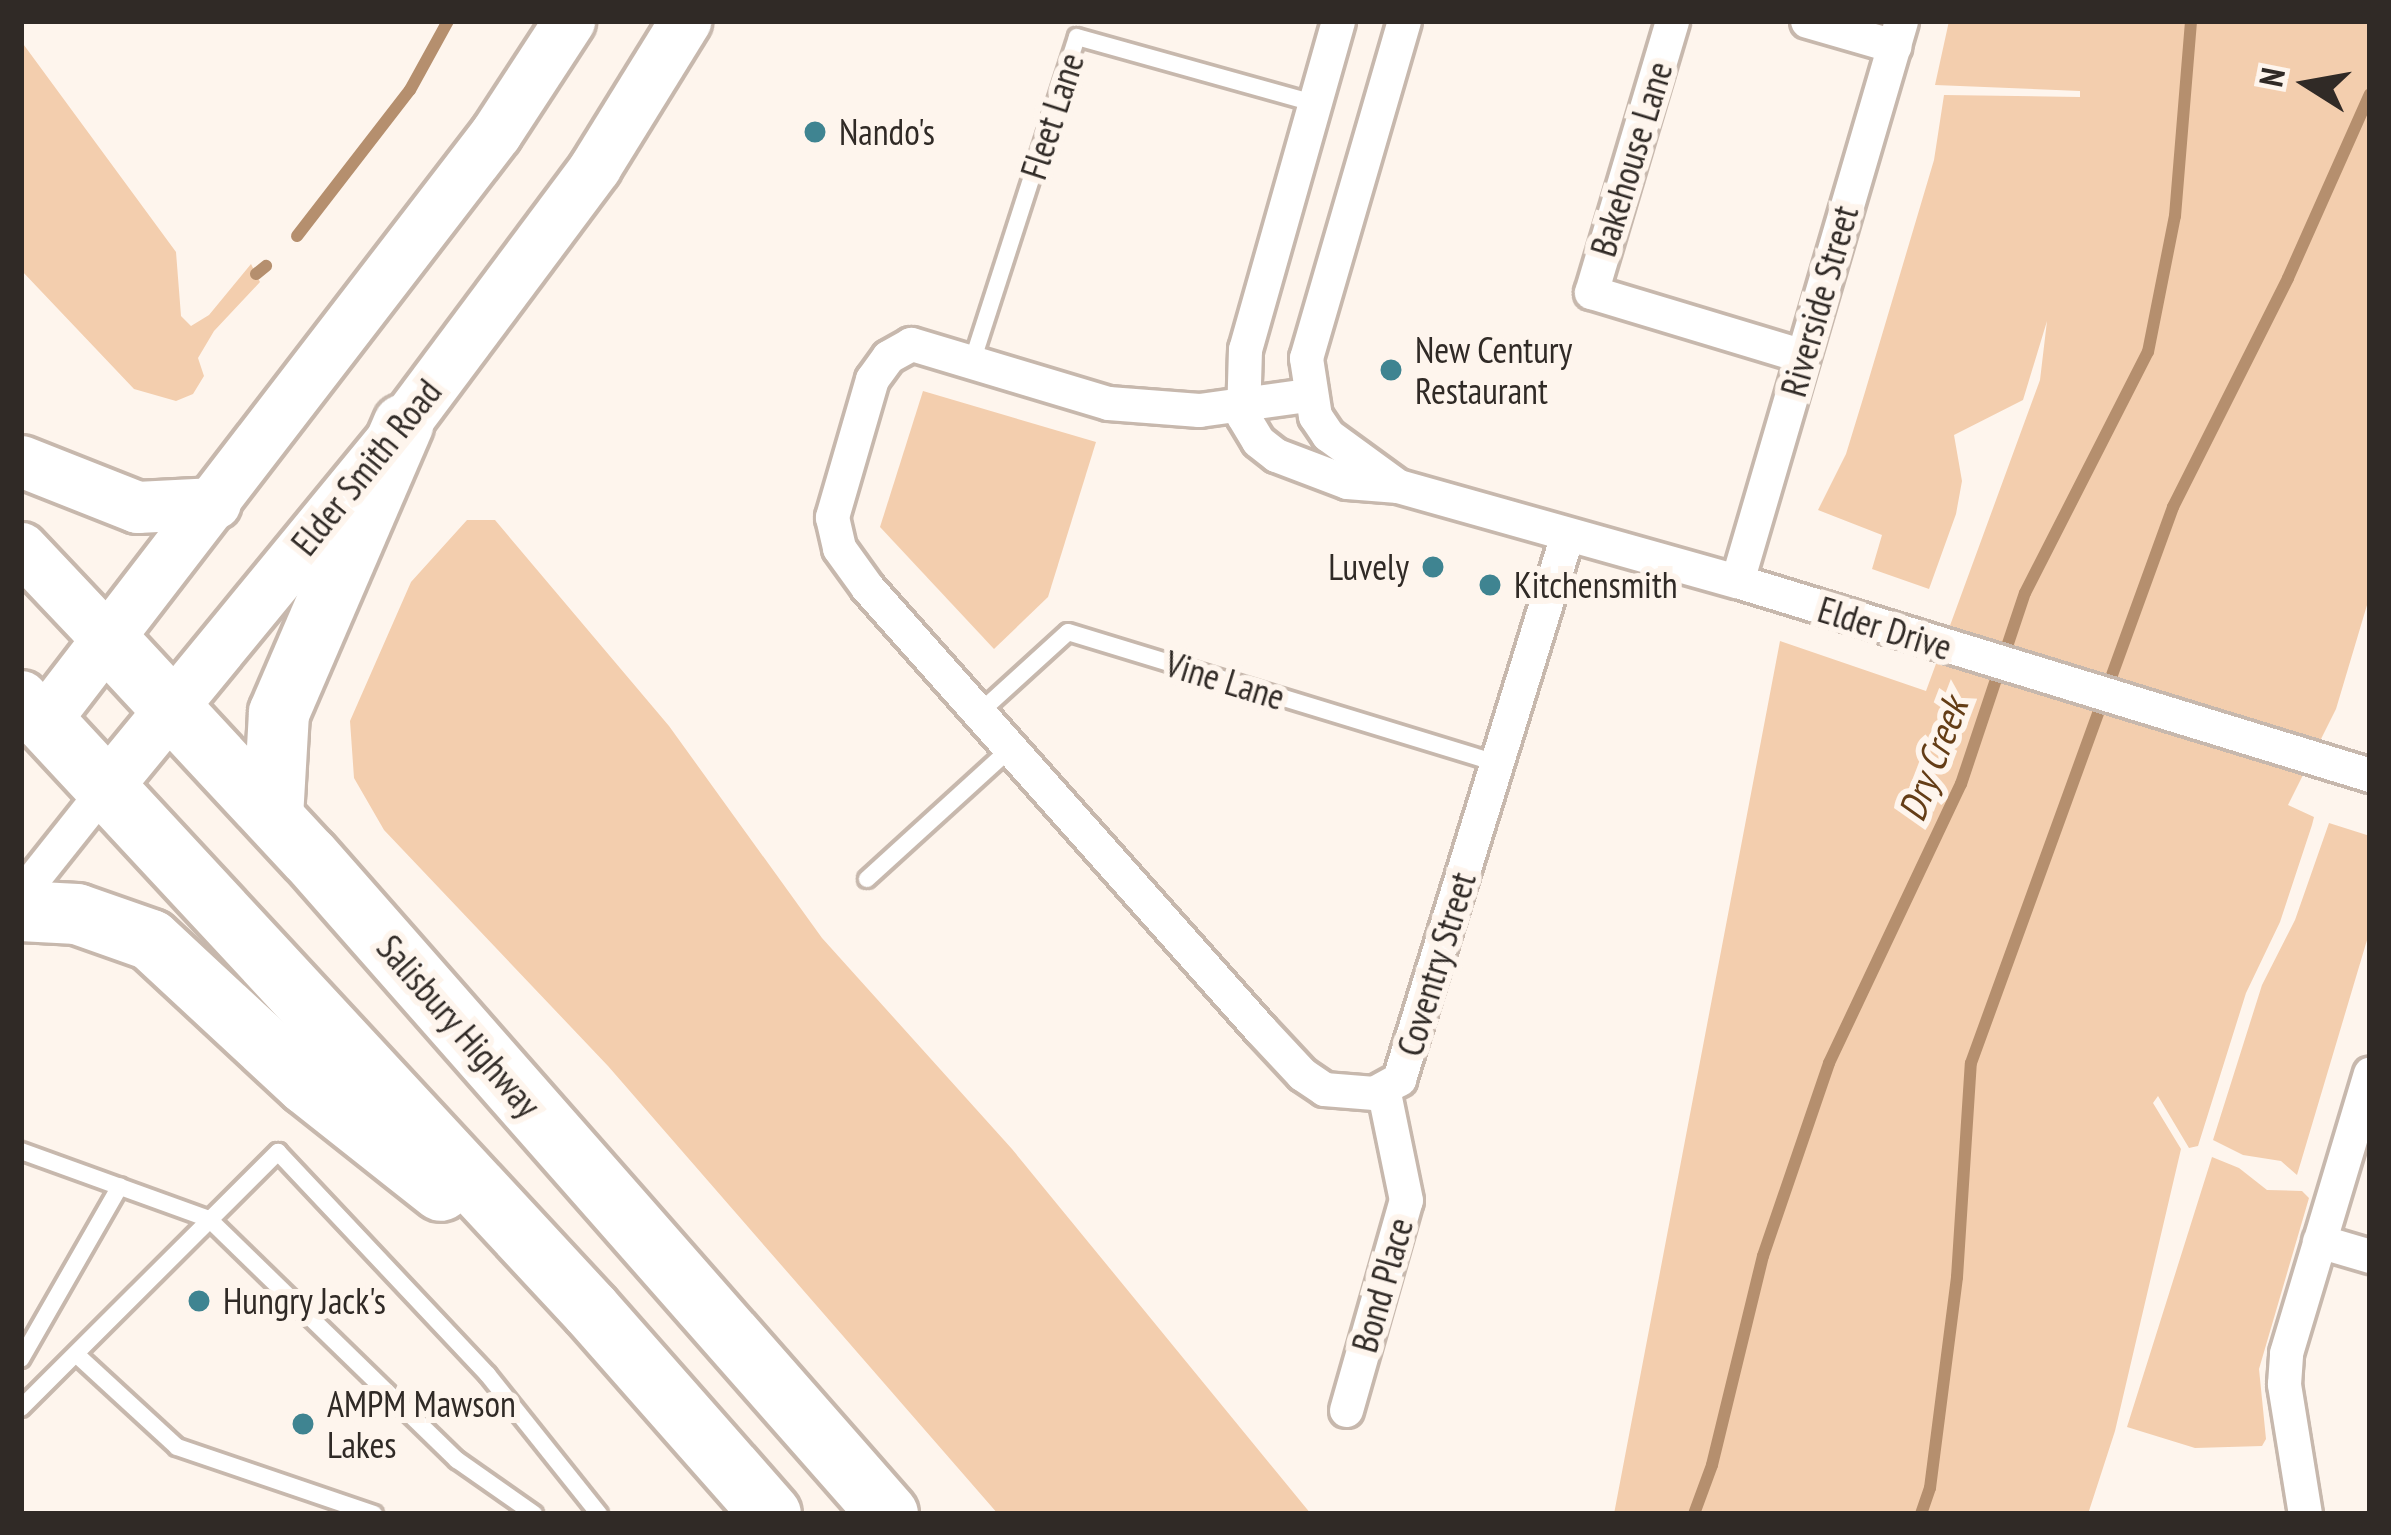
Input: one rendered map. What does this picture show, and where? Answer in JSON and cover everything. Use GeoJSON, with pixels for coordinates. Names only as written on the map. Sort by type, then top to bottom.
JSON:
{"type":"FeatureCollection","features":[{"type":"Feature","properties":{"kind":"highway"},"geometry":{"type":"LineString","coordinates":[[273,818],[279,713],[403,425]]}},
{"type":"Feature","properties":{"kind":"highway","name":"Salisbury Highway"},"geometry":{"type":"LineString","coordinates":[[107,640],[273,818],[887,1514]]}},
{"type":"Feature","properties":{"kind":"highway"},"geometry":{"type":"LineString","coordinates":[[29,725],[106,787],[591,1310],[771,1514]]}},
{"type":"Feature","properties":{"kind":"highway"},"geometry":{"type":"LineString","coordinates":[[21,911],[77,914],[152,940],[306,1084],[591,1310]]}},
{"type":"Feature","properties":{"kind":"main road"},"geometry":{"type":"LineString","coordinates":[[29,725],[107,640],[215,503],[496,133],[569,21]]}},
{"type":"Feature","properties":{"kind":"main road","name":"Elder Smith Road"},"geometry":{"type":"LineString","coordinates":[[106,787],[403,425],[595,166],[685,21]]}},
{"type":"Feature","properties":{"kind":"main road"},"geometry":{"type":"LineString","coordinates":[[21,461],[137,507],[215,503]]}},
{"type":"Feature","properties":{"kind":"main road","name":"Salisbury Highway"},"geometry":{"type":"LineString","coordinates":[[21,548],[107,640]]}},
{"type":"Feature","properties":{"kind":"street"},"geometry":{"type":"LineString","coordinates":[[1242,405],[1251,311],[1339,21]]}},
{"type":"Feature","properties":{"kind":"street"},"geometry":{"type":"LineString","coordinates":[[1307,395],[1306,358],[1404,21]]}},
{"type":"Feature","properties":{"kind":"street","name":"Bakehouse Lane"},"geometry":{"type":"LineString","coordinates":[[1672,21],[1591,292],[1803,356]]}},
{"type":"Feature","properties":{"kind":"street"},"geometry":{"type":"LineString","coordinates":[[1808,21],[1897,34]]}},
{"type":"Feature","properties":{"kind":"street","name":"Riverside Street"},"geometry":{"type":"LineString","coordinates":[[1737,581],[1897,34]]}},
{"type":"Feature","properties":{"kind":"street","name":"Coventry Street"},"geometry":{"type":"LineString","coordinates":[[1307,395],[1199,410],[1108,403],[911,344],[888,357],[872,379],[832,517],[839,548],[867,587],[1302,1074],[1324,1089],[1348,1094],[1383,1088],[1399,1079],[1567,535]]}},
{"type":"Feature","properties":{"kind":"street","name":"Elder Drive"},"geometry":{"type":"LineString","coordinates":[[1307,395],[1328,435],[1398,486]]}},
{"type":"Feature","properties":{"kind":"street","name":"Elder Drive"},"geometry":{"type":"LineString","coordinates":[[1242,405],[1258,441],[1276,455],[1347,482],[1398,486],[1737,581],[2370,775]]}},
{"type":"Feature","properties":{"kind":"street","name":"Elder Smith Road"},"geometry":{"type":"LineString","coordinates":[[21,894],[106,787]]}},
{"type":"Feature","properties":{"kind":"street"},"geometry":{"type":"LineString","coordinates":[[2305,1514],[2284,1369],[2370,1073]]}},
{"type":"Feature","properties":{"kind":"street","name":"Bond Place"},"geometry":{"type":"LineString","coordinates":[[1346,1410],[1406,1200],[1383,1088]]}},
{"type":"Feature","properties":{"kind":"street"},"geometry":{"type":"LineString","coordinates":[[2320,1241],[2370,1256]]}},
{"type":"Feature","properties":{"kind":"lane","name":"Fleet Lane"},"geometry":{"type":"LineString","coordinates":[[973,359],[1077,37],[1313,104]]}},
{"type":"Feature","properties":{"kind":"lane","name":"Vine Lane"},"geometry":{"type":"LineString","coordinates":[[979,713],[1068,632],[1497,764]]}},
{"type":"Feature","properties":{"kind":"lane"},"geometry":{"type":"LineString","coordinates":[[867,879],[1010,749]]}},
{"type":"Feature","properties":{"kind":"lane"},"geometry":{"type":"LineString","coordinates":[[22,1151],[208,1219],[457,1460],[534,1514]]}},
{"type":"Feature","properties":{"kind":"lane"},"geometry":{"type":"LineString","coordinates":[[21,1408],[278,1152],[488,1375],[599,1514]]}},
{"type":"Feature","properties":{"kind":"lane"},"geometry":{"type":"LineString","coordinates":[[21,1359],[121,1186]]}},
{"type":"Feature","properties":{"kind":"lane"},"geometry":{"type":"LineString","coordinates":[[76,1354],[177,1448],[374,1514]]}},
{"type":"Feature","properties":{"kind":"shaded area"},"geometry":{"type":"Polygon","coordinates":[[[1949,21],[2370,21],[2370,595],[2336,709],[2288,805],[2314,817],[2312,825],[2280,922],[2246,993],[2198,1146],[2189,1148],[2158,1096],[2153,1103],[2181,1149],[2115,1431],[2088,1514],[1614,1514],[1780,641],[1926,691],[2040,380],[2047,321],[2023,400],[1954,435],[1962,481],[1956,514],[1929,589],[1872,569],[1882,535],[1818,510],[1846,454],[1865,392],[1934,160],[1944,95],[2080,97],[2080,91],[1935,85],[1949,21]]]}},
{"type":"Feature","properties":{"kind":"shaded area"},"geometry":{"type":"Polygon","coordinates":[[[21,41],[176,252],[181,316],[191,326],[209,315],[251,264],[260,282],[214,331],[198,358],[204,376],[193,394],[176,401],[134,389],[21,270],[21,41]]]}},
{"type":"Feature","properties":{"kind":"shaded area"},"geometry":{"type":"Polygon","coordinates":[[[923,391],[1096,442],[1048,597],[994,649],[880,527],[923,391]]]}},
{"type":"Feature","properties":{"kind":"shaded area"},"geometry":{"type":"Polygon","coordinates":[[[467,520],[495,520],[669,726],[822,938],[1012,1149],[1311,1514],[998,1514],[608,1066],[384,830],[354,778],[350,721],[411,582],[467,520]]]}},
{"type":"Feature","properties":{"kind":"shaded area"},"geometry":{"type":"Polygon","coordinates":[[[2329,823],[2370,836],[2370,930],[2297,1175],[2281,1161],[2243,1155],[2213,1140],[2262,985],[2295,920],[2329,823]]]}},
{"type":"Feature","properties":{"kind":"shaded area"},"geometry":{"type":"Polygon","coordinates":[[[2212,1157],[2239,1168],[2267,1190],[2302,1191],[2309,1198],[2259,1369],[2266,1439],[2262,1446],[2195,1448],[2127,1427],[2212,1157]]]}},
{"type":"Feature","properties":{"kind":"waterway"},"geometry":{"type":"LineString","coordinates":[[297,236],[410,90],[448,21]]}},
{"type":"Feature","properties":{"kind":"waterway","name":"Dry Creek"},"geometry":{"type":"LineString","coordinates":[[1694,1514],[1712,1465],[1763,1256],[1829,1063],[1961,784],[2025,593],[2148,352],[2175,216],[2191,21]]}},
{"type":"Feature","properties":{"kind":"waterway","name":"Dry Creek"},"geometry":{"type":"LineString","coordinates":[[1921,1514],[1930,1488],[1957,1277],[1971,1063],[2173,507],[2288,278],[2370,94]]}},
{"type":"Feature","properties":{"kind":"waterway"},"geometry":{"type":"LineString","coordinates":[[256,274],[266,266]]}},
{"type":"Feature","properties":{"kind":"place","name":"Nando's"},"geometry":{"type":"Point","coordinates":[815,132]}},
{"type":"Feature","properties":{"kind":"place","name":"New Century Restaurant"},"geometry":{"type":"Point","coordinates":[1391,370]}},
{"type":"Feature","properties":{"kind":"place","name":"Luvely"},"geometry":{"type":"Point","coordinates":[1433,567]}},
{"type":"Feature","properties":{"kind":"place","name":"Kitchensmith"},"geometry":{"type":"Point","coordinates":[1490,585]}},
{"type":"Feature","properties":{"kind":"place","name":"Hungry Jack's"},"geometry":{"type":"Point","coordinates":[199,1301]}},
{"type":"Feature","properties":{"kind":"place","name":"AMPM Mawson Lakes"},"geometry":{"type":"Point","coordinates":[303,1424]}}]}
